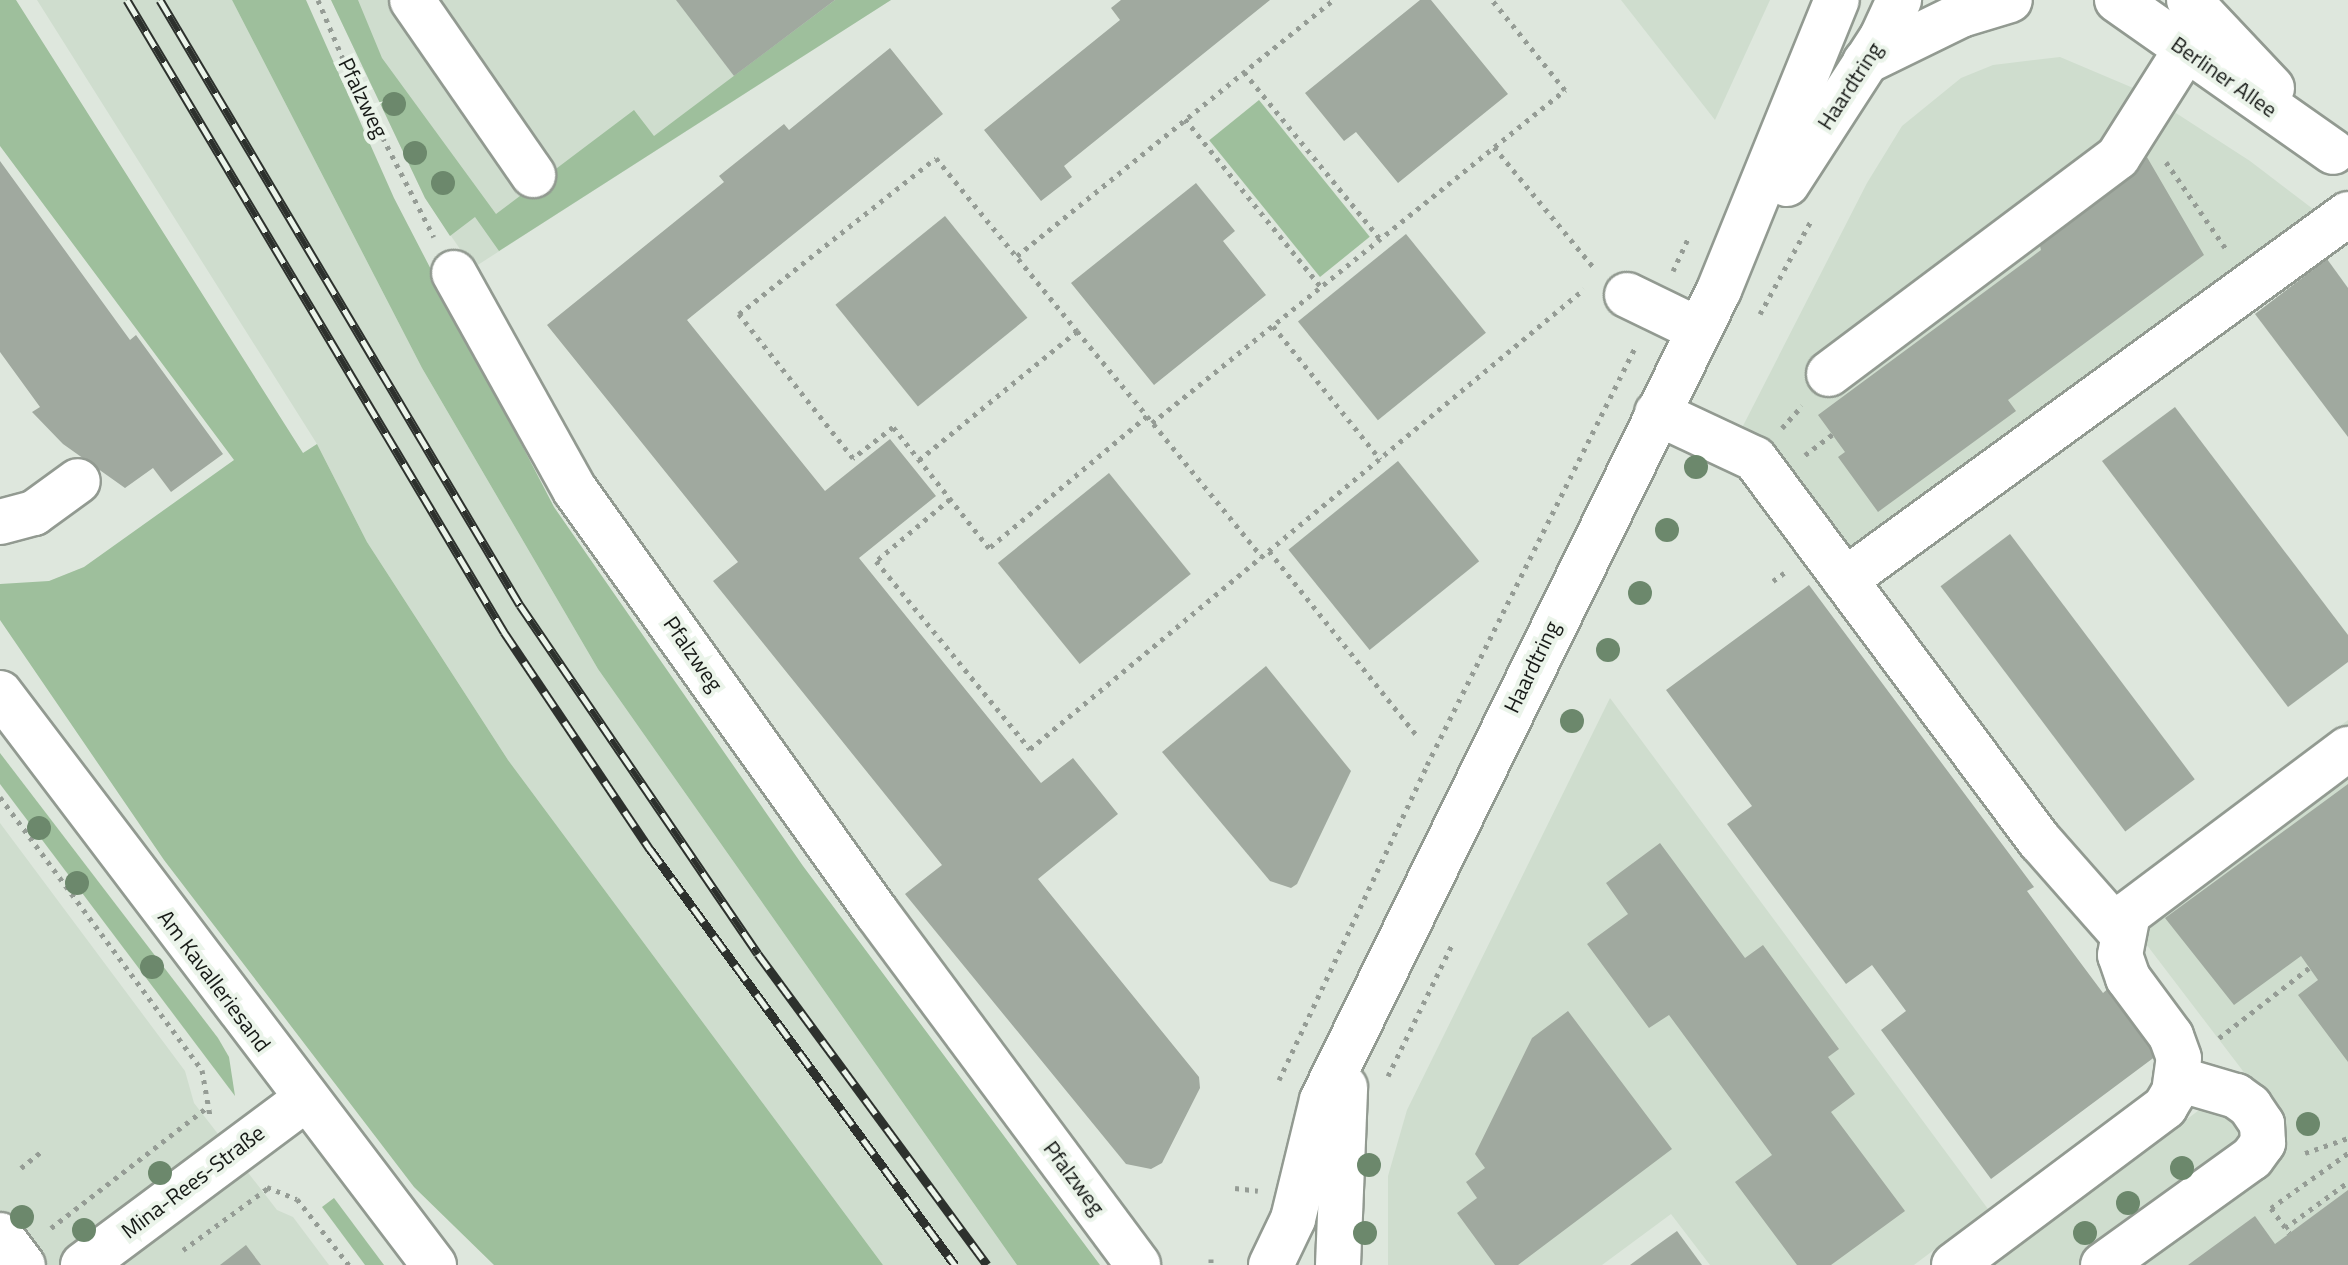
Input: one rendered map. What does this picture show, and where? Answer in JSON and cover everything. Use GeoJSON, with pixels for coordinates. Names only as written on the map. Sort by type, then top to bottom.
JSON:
{"type":"FeatureCollection","features":[{"type":"Feature","properties":{"kind":"main road"},"geometry":{"type":"LineString","coordinates":[[412,0],[533,175]]}},
{"type":"Feature","properties":{"kind":"main road","name":"Haardtring"},"geometry":{"type":"LineString","coordinates":[[1271,1265],[1293,1219],[1322,1100],[1719,290],[1803,94],[1837,0]]}},
{"type":"Feature","properties":{"kind":"main road","name":"Haardtring"},"geometry":{"type":"LineString","coordinates":[[1719,290],[1865,62],[1899,0]]}},
{"type":"Feature","properties":{"kind":"main road"},"geometry":{"type":"LineString","coordinates":[[1865,62],[1961,15],[2010,0]]}},
{"type":"Feature","properties":{"kind":"main road","name":"Berliner Allee"},"geometry":{"type":"LineString","coordinates":[[2189,0],[2340,159]]}},
{"type":"Feature","properties":{"kind":"main road","name":"Berliner Allee"},"geometry":{"type":"LineString","coordinates":[[2109,1],[2340,159]]}},
{"type":"Feature","properties":{"kind":"main road"},"geometry":{"type":"LineString","coordinates":[[1829,374],[2118,157],[2185,51]]}},
{"type":"Feature","properties":{"kind":"main road"},"geometry":{"type":"LineString","coordinates":[[1845,580],[2348,214]]}},
{"type":"Feature","properties":{"kind":"main road","name":"Pfalzweg"},"geometry":{"type":"LineString","coordinates":[[454,273],[575,490],[877,913],[1138,1265]]}},
{"type":"Feature","properties":{"kind":"main road"},"geometry":{"type":"LineString","coordinates":[[1627,293],[1699,330]]}},
{"type":"Feature","properties":{"kind":"main road"},"geometry":{"type":"LineString","coordinates":[[1657,413],[1755,459],[2072,882],[2121,933]]}},
{"type":"Feature","properties":{"kind":"main road"},"geometry":{"type":"LineString","coordinates":[[0,522],[34,513],[78,481]]}},
{"type":"Feature","properties":{"kind":"main road","name":"Am Kavalleriesand"},"geometry":{"type":"LineString","coordinates":[[0,693],[304,1100],[434,1265]]}},
{"type":"Feature","properties":{"kind":"main road"},"geometry":{"type":"LineString","coordinates":[[1954,1265],[2165,1107],[2178,1068],[2171,1036],[2128,978],[2120,955],[2121,933],[2128,914],[2348,749]]}},
{"type":"Feature","properties":{"kind":"main road","name":"Haardtring"},"geometry":{"type":"LineString","coordinates":[[1338,1265],[1349,1045]]}},
{"type":"Feature","properties":{"kind":"main road"},"geometry":{"type":"LineString","coordinates":[[2103,1265],[2252,1158],[2263,1143],[2262,1124],[2250,1106],[2178,1068]]}},
{"type":"Feature","properties":{"kind":"main road","name":"Mina-Rees-Straße"},"geometry":{"type":"LineString","coordinates":[[83,1265],[304,1100]]}},
{"type":"Feature","properties":{"kind":"main road"},"geometry":{"type":"LineString","coordinates":[[0,1235],[23,1265]]}},
{"type":"Feature","properties":{"kind":"path","name":"Pfalzweg"},"geometry":{"type":"LineString","coordinates":[[318,0],[346,66],[454,273]]}},
{"type":"Feature","properties":{"kind":"path"},"geometry":{"type":"LineString","coordinates":[[1016,256],[1333,0]]}},
{"type":"Feature","properties":{"kind":"path"},"geometry":{"type":"LineString","coordinates":[[1152,423],[1565,90],[1492,0]]}},
{"type":"Feature","properties":{"kind":"path"},"geometry":{"type":"LineString","coordinates":[[1244,72],[1380,239]]}},
{"type":"Feature","properties":{"kind":"path"},"geometry":{"type":"LineString","coordinates":[[1185,119],[1321,287]]}},
{"type":"Feature","properties":{"kind":"path"},"geometry":{"type":"LineString","coordinates":[[2140,125],[2252,286]]}},
{"type":"Feature","properties":{"kind":"path"},"geometry":{"type":"LineString","coordinates":[[1494,147],[1627,293]]}},
{"type":"Feature","properties":{"kind":"path"},"geometry":{"type":"LineString","coordinates":[[1147,416],[989,548],[893,427],[853,458],[739,314],[936,158],[1147,416],[1152,423],[1262,557]]}},
{"type":"Feature","properties":{"kind":"path"},"geometry":{"type":"LineString","coordinates":[[1756,323],[1814,215]]}},
{"type":"Feature","properties":{"kind":"path"},"geometry":{"type":"LineString","coordinates":[[950,499],[876,561],[1030,749],[1380,459],[1627,293],[1696,223]]}},
{"type":"Feature","properties":{"kind":"path"},"geometry":{"type":"LineString","coordinates":[[1276,1089],[1427,765],[1627,293]]}},
{"type":"Feature","properties":{"kind":"path"},"geometry":{"type":"LineString","coordinates":[[1273,326],[1380,459]]}},
{"type":"Feature","properties":{"kind":"path"},"geometry":{"type":"LineString","coordinates":[[919,460],[1077,331]]}},
{"type":"Feature","properties":{"kind":"path"},"geometry":{"type":"LineString","coordinates":[[1755,459],[1829,374]]}},
{"type":"Feature","properties":{"kind":"path"},"geometry":{"type":"LineString","coordinates":[[1269,551],[1418,737]]}},
{"type":"Feature","properties":{"kind":"path"},"geometry":{"type":"LineString","coordinates":[[0,797],[202,1070],[205,1109],[48,1231]]}},
{"type":"Feature","properties":{"kind":"path"},"geometry":{"type":"LineString","coordinates":[[1386,1081],[1459,930]]}},
{"type":"Feature","properties":{"kind":"path"},"geometry":{"type":"LineString","coordinates":[[2178,1068],[2309,968]]}},
{"type":"Feature","properties":{"kind":"path"},"geometry":{"type":"LineString","coordinates":[[21,1168],[41,1152]]}},
{"type":"Feature","properties":{"kind":"path"},"geometry":{"type":"LineString","coordinates":[[2348,1153],[2271,1208],[2287,1231],[2348,1182]]}},
{"type":"Feature","properties":{"kind":"path"},"geometry":{"type":"LineString","coordinates":[[259,1177],[268,1188],[297,1199],[349,1265]]}},
{"type":"Feature","properties":{"kind":"path"},"geometry":{"type":"LineString","coordinates":[[1235,1188],[1259,1191],[1260,1180]]}},
{"type":"Feature","properties":{"kind":"path"},"geometry":{"type":"LineString","coordinates":[[174,1256],[268,1188]]}},
{"type":"Feature","properties":{"kind":"shaded area"},"geometry":{"type":"Polygon","coordinates":[[[37,0],[232,0],[422,368],[598,669],[1017,1265],[883,1265],[508,760],[367,542],[317,444],[37,0]]]}},
{"type":"Feature","properties":{"kind":"shaded area"},"geometry":{"type":"Polygon","coordinates":[[[331,0],[891,0],[473,268],[425,198],[331,0]]]}},
{"type":"Feature","properties":{"kind":"shaded area"},"geometry":{"type":"Polygon","coordinates":[[[1621,0],[1770,0],[1715,120],[1621,0]]]}},
{"type":"Feature","properties":{"kind":"shaded area"},"geometry":{"type":"Polygon","coordinates":[[[2060,57],[2145,93],[2250,161],[2317,212],[1851,562],[1807,504],[1723,465],[1867,183],[1902,126],[1961,78],[1993,65],[2060,57]]]}},
{"type":"Feature","properties":{"kind":"shaded area"},"geometry":{"type":"Polygon","coordinates":[[[1610,698],[1988,1209],[1914,1265],[1710,1265],[1671,1214],[1602,1265],[1388,1265],[1388,1176],[1407,1110],[1610,698]]]}},
{"type":"Feature","properties":{"kind":"shaded area"},"geometry":{"type":"Polygon","coordinates":[[[2348,720],[2348,1265],[1992,1265],[2246,1075],[2111,898],[2348,720]]]}},
{"type":"Feature","properties":{"kind":"shaded area"},"geometry":{"type":"Polygon","coordinates":[[[0,823],[185,1071],[194,1103],[277,1210],[293,1217],[329,1265],[0,1265],[0,823]]]}},
{"type":"Feature","properties":{"kind":"green space"},"geometry":{"type":"Polygon","coordinates":[[[0,0],[16,0],[303,453],[317,444],[367,542],[508,760],[883,1265],[494,1265],[414,1187],[164,860],[0,620],[0,584],[49,581],[84,567],[234,460],[0,146],[0,0]]]}},
{"type":"Feature","properties":{"kind":"green space"},"geometry":{"type":"Polygon","coordinates":[[[232,0],[306,0],[394,198],[554,507],[803,866],[1100,1265],[1017,1265],[598,669],[422,368],[232,0]]]}},
{"type":"Feature","properties":{"kind":"green space"},"geometry":{"type":"Polygon","coordinates":[[[331,0],[358,0],[382,58],[496,214],[634,110],[654,136],[835,0],[891,0],[499,251],[475,217],[450,236],[425,198],[331,0]]]}},
{"type":"Feature","properties":{"kind":"green space"},"geometry":{"type":"Polygon","coordinates":[[[1259,100],[1370,237],[1320,277],[1209,140],[1259,100]]]}},
{"type":"Feature","properties":{"kind":"green space"},"geometry":{"type":"Polygon","coordinates":[[[0,753],[218,1038],[229,1057],[235,1096],[0,784],[0,753]]]}},
{"type":"Feature","properties":{"kind":"green space"},"geometry":{"type":"Polygon","coordinates":[[[334,1198],[384,1265],[365,1265],[322,1207],[334,1198]]]}},
{"type":"Feature","properties":{"kind":"building"},"geometry":{"type":"Polygon","coordinates":[[[676,0],[835,0],[734,76],[676,0]]]}},
{"type":"Feature","properties":{"kind":"building"},"geometry":{"type":"Polygon","coordinates":[[[1121,0],[1270,0],[1064,166],[1072,177],[1041,201],[984,130],[1120,20],[1111,8],[1121,0]]]}},
{"type":"Feature","properties":{"kind":"building"},"geometry":{"type":"Polygon","coordinates":[[[1420,0],[1431,0],[1508,94],[1398,183],[1356,132],[1344,141],[1305,93],[1420,0]]]}},
{"type":"Feature","properties":{"kind":"building"},"geometry":{"type":"Polygon","coordinates":[[[890,48],[943,114],[687,320],[825,491],[890,439],[936,496],[859,558],[1041,783],[1073,758],[1118,814],[1038,879],[1199,1077],[1200,1088],[1162,1163],[1151,1169],[1126,1164],[905,894],[942,865],[713,581],[738,562],[547,325],[724,182],[719,176],[784,124],[789,130],[890,48]]]}},
{"type":"Feature","properties":{"kind":"building"},"geometry":{"type":"Polygon","coordinates":[[[2144,152],[2204,255],[2008,400],[2016,411],[1878,512],[1838,457],[1845,452],[1818,415],[2041,250],[2040,246],[2144,152]]]}},
{"type":"Feature","properties":{"kind":"building"},"geometry":{"type":"Polygon","coordinates":[[[0,161],[130,340],[136,335],[223,454],[171,492],[153,468],[125,488],[63,444],[32,412],[40,407],[0,352],[0,161]]]}},
{"type":"Feature","properties":{"kind":"building"},"geometry":{"type":"Polygon","coordinates":[[[1196,183],[1235,231],[1223,241],[1266,295],[1154,385],[1071,283],[1196,183]]]}},
{"type":"Feature","properties":{"kind":"building"},"geometry":{"type":"Polygon","coordinates":[[[945,216],[1027,318],[918,407],[835,305],[945,216]]]}},
{"type":"Feature","properties":{"kind":"building"},"geometry":{"type":"Polygon","coordinates":[[[1406,234],[1486,333],[1378,420],[1298,321],[1406,234]]]}},
{"type":"Feature","properties":{"kind":"building"},"geometry":{"type":"Polygon","coordinates":[[[2327,259],[2348,288],[2348,437],[2255,314],[2327,259]]]}},
{"type":"Feature","properties":{"kind":"building"},"geometry":{"type":"Polygon","coordinates":[[[2175,407],[2348,635],[2348,662],[2288,707],[2102,461],[2175,407]]]}},
{"type":"Feature","properties":{"kind":"building"},"geometry":{"type":"Polygon","coordinates":[[[1398,461],[1479,561],[1370,650],[1288,550],[1398,461]]]}},
{"type":"Feature","properties":{"kind":"building"},"geometry":{"type":"Polygon","coordinates":[[[1109,473],[1191,574],[1080,664],[998,563],[1109,473]]]}},
{"type":"Feature","properties":{"kind":"building"},"geometry":{"type":"Polygon","coordinates":[[[2010,534],[2195,779],[2125,832],[1941,586],[2010,534]]]}},
{"type":"Feature","properties":{"kind":"building"},"geometry":{"type":"Polygon","coordinates":[[[1809,585],[2034,887],[2027,891],[2103,993],[2110,987],[2160,1053],[1991,1179],[1881,1030],[1906,1011],[1872,965],[1846,984],[1727,824],[1752,806],[1666,690],[1809,585]]]}},
{"type":"Feature","properties":{"kind":"building"},"geometry":{"type":"Polygon","coordinates":[[[1266,666],[1351,771],[1297,884],[1291,888],[1270,881],[1162,752],[1266,666]]]}},
{"type":"Feature","properties":{"kind":"building"},"geometry":{"type":"Polygon","coordinates":[[[2348,784],[2348,1062],[2298,995],[2318,980],[2301,956],[2234,1005],[2165,918],[2348,784]]]}},
{"type":"Feature","properties":{"kind":"building"},"geometry":{"type":"Polygon","coordinates":[[[1660,843],[1745,958],[1763,945],[1839,1049],[1828,1057],[1855,1094],[1831,1112],[1905,1211],[1831,1265],[1797,1265],[1735,1182],[1772,1155],[1669,1015],[1649,1028],[1587,944],[1628,914],[1606,883],[1660,843]]]}},
{"type":"Feature","properties":{"kind":"building"},"geometry":{"type":"Polygon","coordinates":[[[1568,1011],[1672,1149],[1518,1265],[1495,1265],[1457,1213],[1477,1198],[1466,1182],[1485,1168],[1475,1154],[1532,1038],[1568,1011]]]}},
{"type":"Feature","properties":{"kind":"building"},"geometry":{"type":"Polygon","coordinates":[[[2348,1190],[2348,1265],[2188,1265],[2255,1216],[2275,1244],[2348,1190]]]}},
{"type":"Feature","properties":{"kind":"building"},"geometry":{"type":"Polygon","coordinates":[[[1677,1231],[1702,1265],[1630,1265],[1649,1251],[1677,1231]]]}},
{"type":"Feature","properties":{"kind":"building"},"geometry":{"type":"Polygon","coordinates":[[[246,1245],[261,1265],[220,1265],[246,1245]]]}},
{"type":"Feature","properties":{"kind":"railway"},"geometry":{"type":"LineString","coordinates":[[127,0],[504,632],[650,849],[955,1265]]}},
{"type":"Feature","properties":{"kind":"railway"},"geometry":{"type":"LineString","coordinates":[[160,0],[520,605],[758,954],[987,1265]]}}]}
